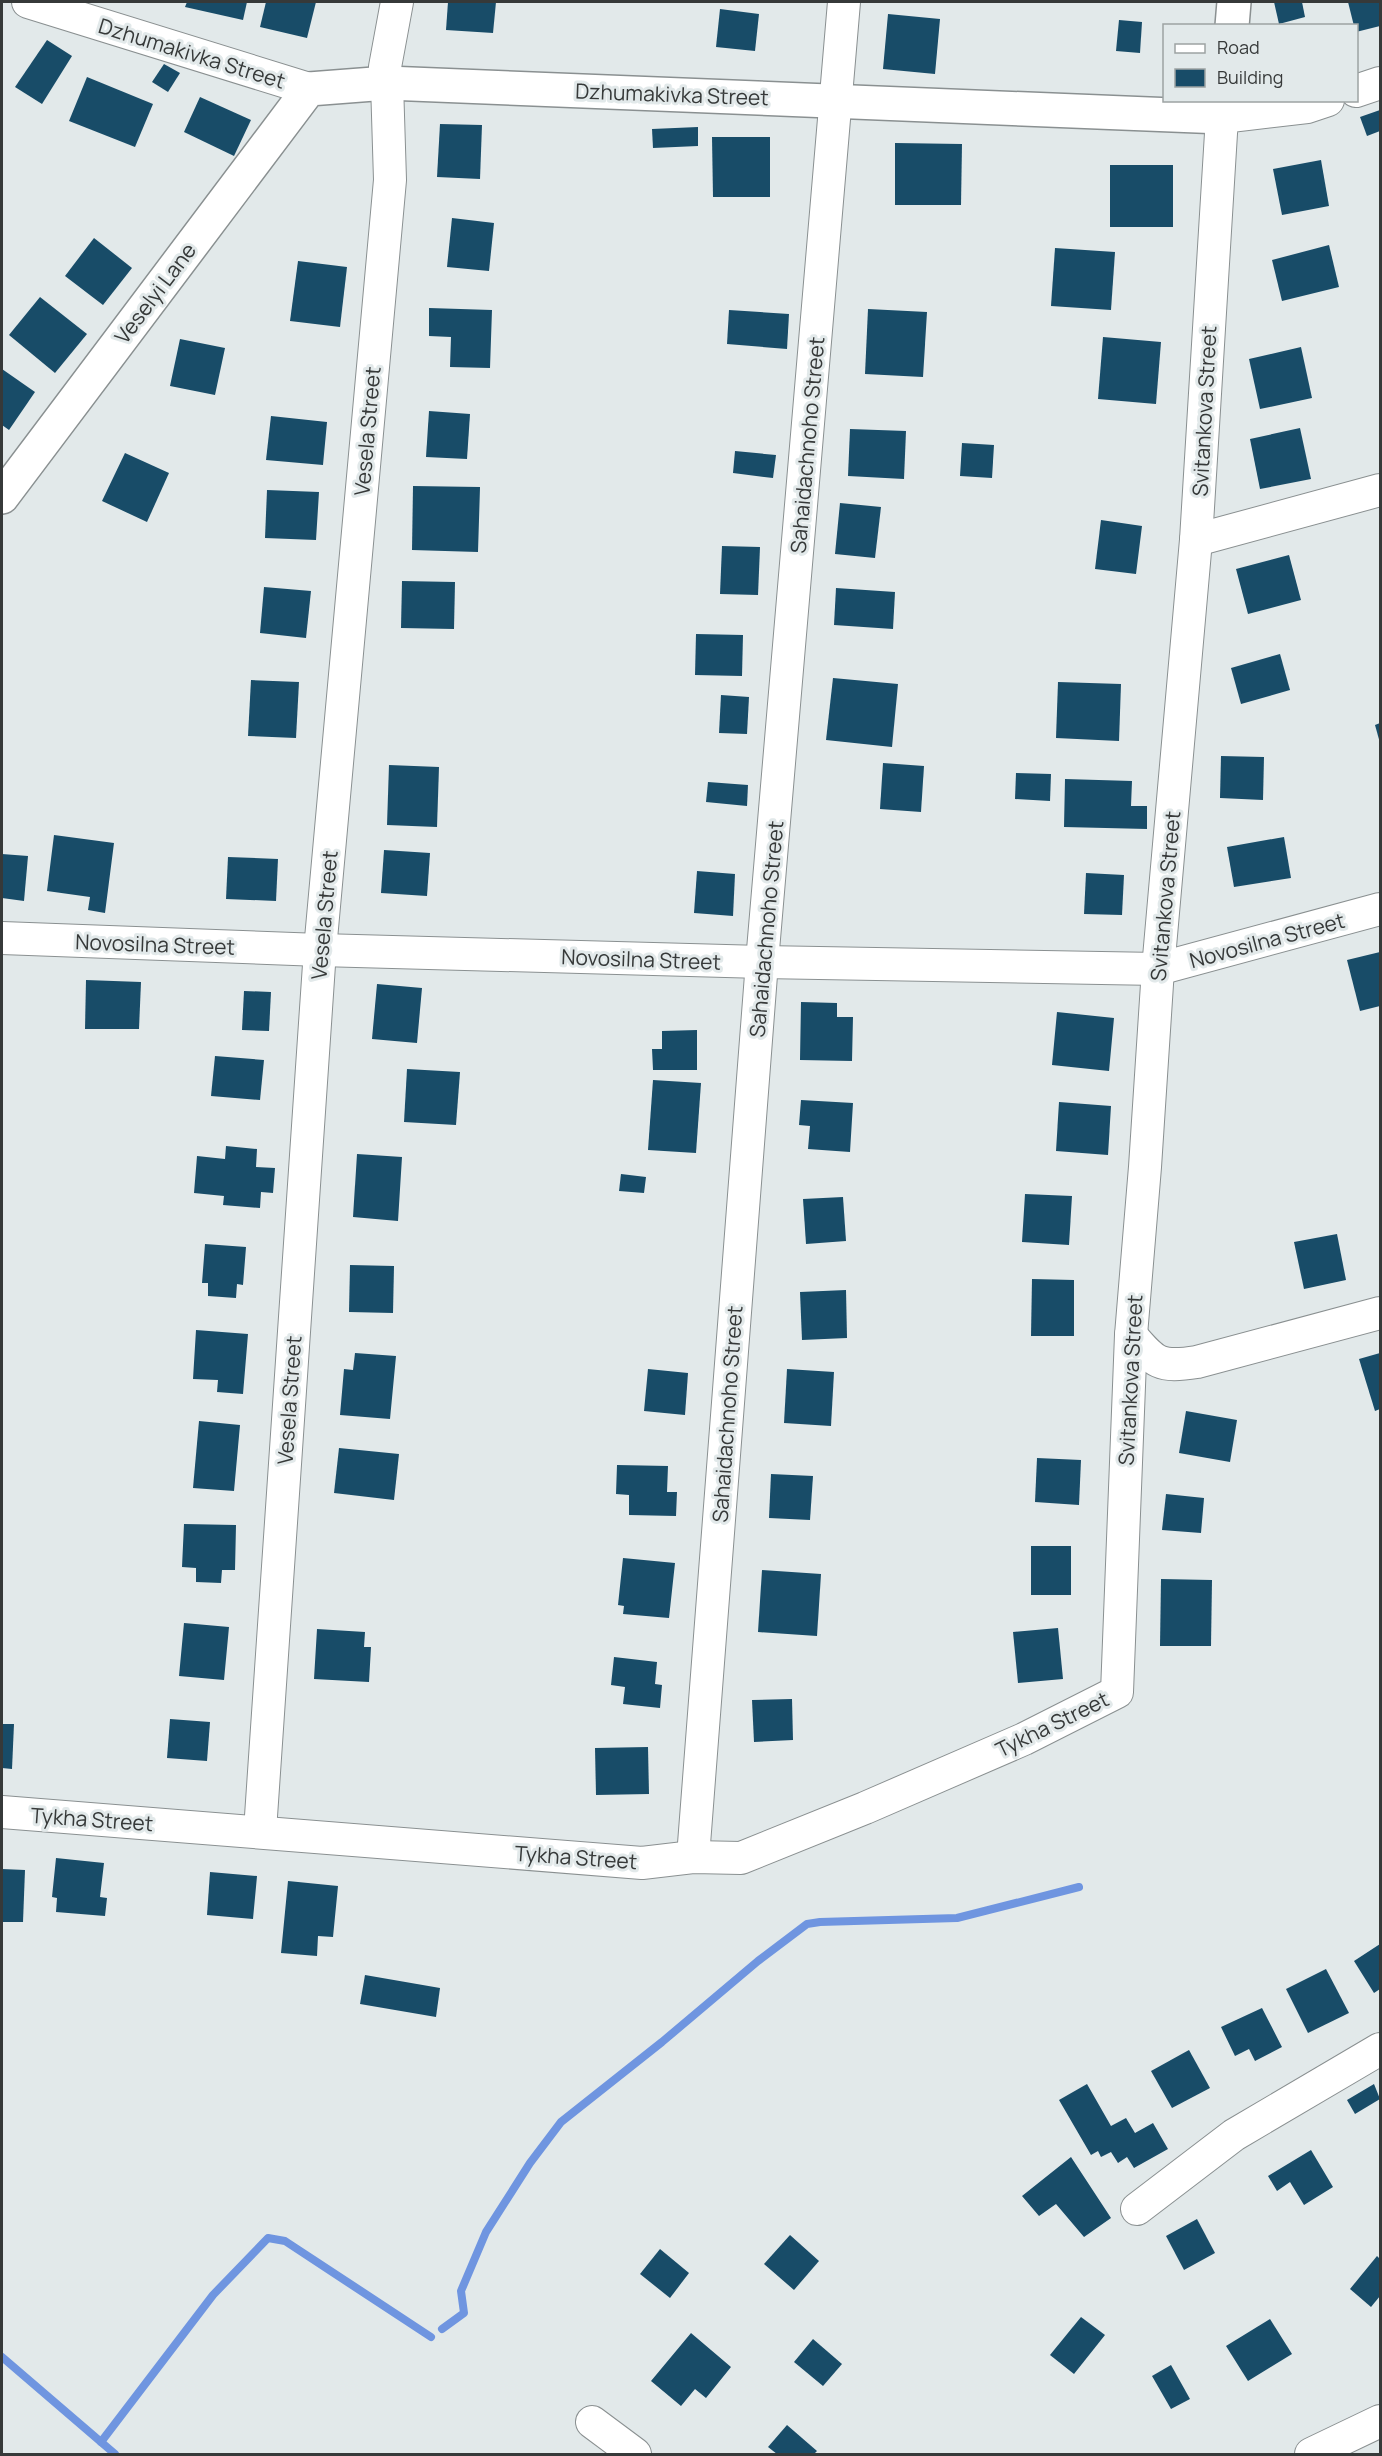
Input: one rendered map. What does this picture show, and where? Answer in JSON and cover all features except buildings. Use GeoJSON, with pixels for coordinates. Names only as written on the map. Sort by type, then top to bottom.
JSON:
{"type":"FeatureCollection","features":[{"type":"Feature","properties":{"kind":"street","name":"Dzhumakivka Street"},"geometry":{"type":"LineString","coordinates":[[28,2],[309,89],[387,82],[836,101],[1223,109],[1307,107],[1322,102]]}},
{"type":"Feature","properties":{"kind":"street","name":"Vesela Street"},"geometry":{"type":"LineString","coordinates":[[260,1831],[320,950],[390,180],[385,67],[397,2]]}},
{"type":"Feature","properties":{"kind":"street","name":"Sahaidachnoho Street"},"geometry":{"type":"LineString","coordinates":[[693,1857],[762,962],[844,2]]}},
{"type":"Feature","properties":{"kind":"street"},"geometry":{"type":"LineString","coordinates":[[1232,24],[1234,2]]}},
{"type":"Feature","properties":{"kind":"street"},"geometry":{"type":"LineString","coordinates":[[1358,90],[1380,83]]}},
{"type":"Feature","properties":{"kind":"street","name":"Veselyi Lane"},"geometry":{"type":"LineString","coordinates":[[2,497],[309,89]]}},
{"type":"Feature","properties":{"kind":"street","name":"Svitankova Street"},"geometry":{"type":"LineString","coordinates":[[1117,1692],[1131,1335],[1158,969],[1196,540],[1223,109]]}},
{"type":"Feature","properties":{"kind":"street"},"geometry":{"type":"LineString","coordinates":[[1196,540],[1380,490]]}},
{"type":"Feature","properties":{"kind":"street","name":"Novosilna Street"},"geometry":{"type":"LineString","coordinates":[[2,938],[320,950],[762,962],[1158,969],[1380,909]]}},
{"type":"Feature","properties":{"kind":"street"},"geometry":{"type":"LineString","coordinates":[[1131,1335],[1150,1357],[1170,1366],[1197,1362],[1380,1313]]}},
{"type":"Feature","properties":{"kind":"street","name":"Tykha Street"},"geometry":{"type":"LineString","coordinates":[[2,1812],[642,1863],[693,1857],[741,1858],[865,1808],[1024,1739],[1117,1692]]}},
{"type":"Feature","properties":{"kind":"street"},"geometry":{"type":"LineString","coordinates":[[1137,2209],[1234,2135],[1380,2049]]}},
{"type":"Feature","properties":{"kind":"street"},"geometry":{"type":"LineString","coordinates":[[1311,2454],[1380,2421]]}},
{"type":"Feature","properties":{"kind":"street"},"geometry":{"type":"LineString","coordinates":[[592,2422],[635,2454]]}},
{"type":"Feature","properties":{"kind":"waterway"},"geometry":{"type":"LineString","coordinates":[[442,2329],[464,2313],[461,2291],[486,2232],[530,2163],[561,2122],[662,2042],[758,1961],[807,1924],[957,1918],[1079,1887]]}},
{"type":"Feature","properties":{"kind":"waterway"},"geometry":{"type":"LineString","coordinates":[[101,2442],[213,2295],[268,2238],[285,2241],[431,2337]]}},
{"type":"Feature","properties":{"kind":"waterway"},"geometry":{"type":"LineString","coordinates":[[2,2357],[115,2454]]}}]}
